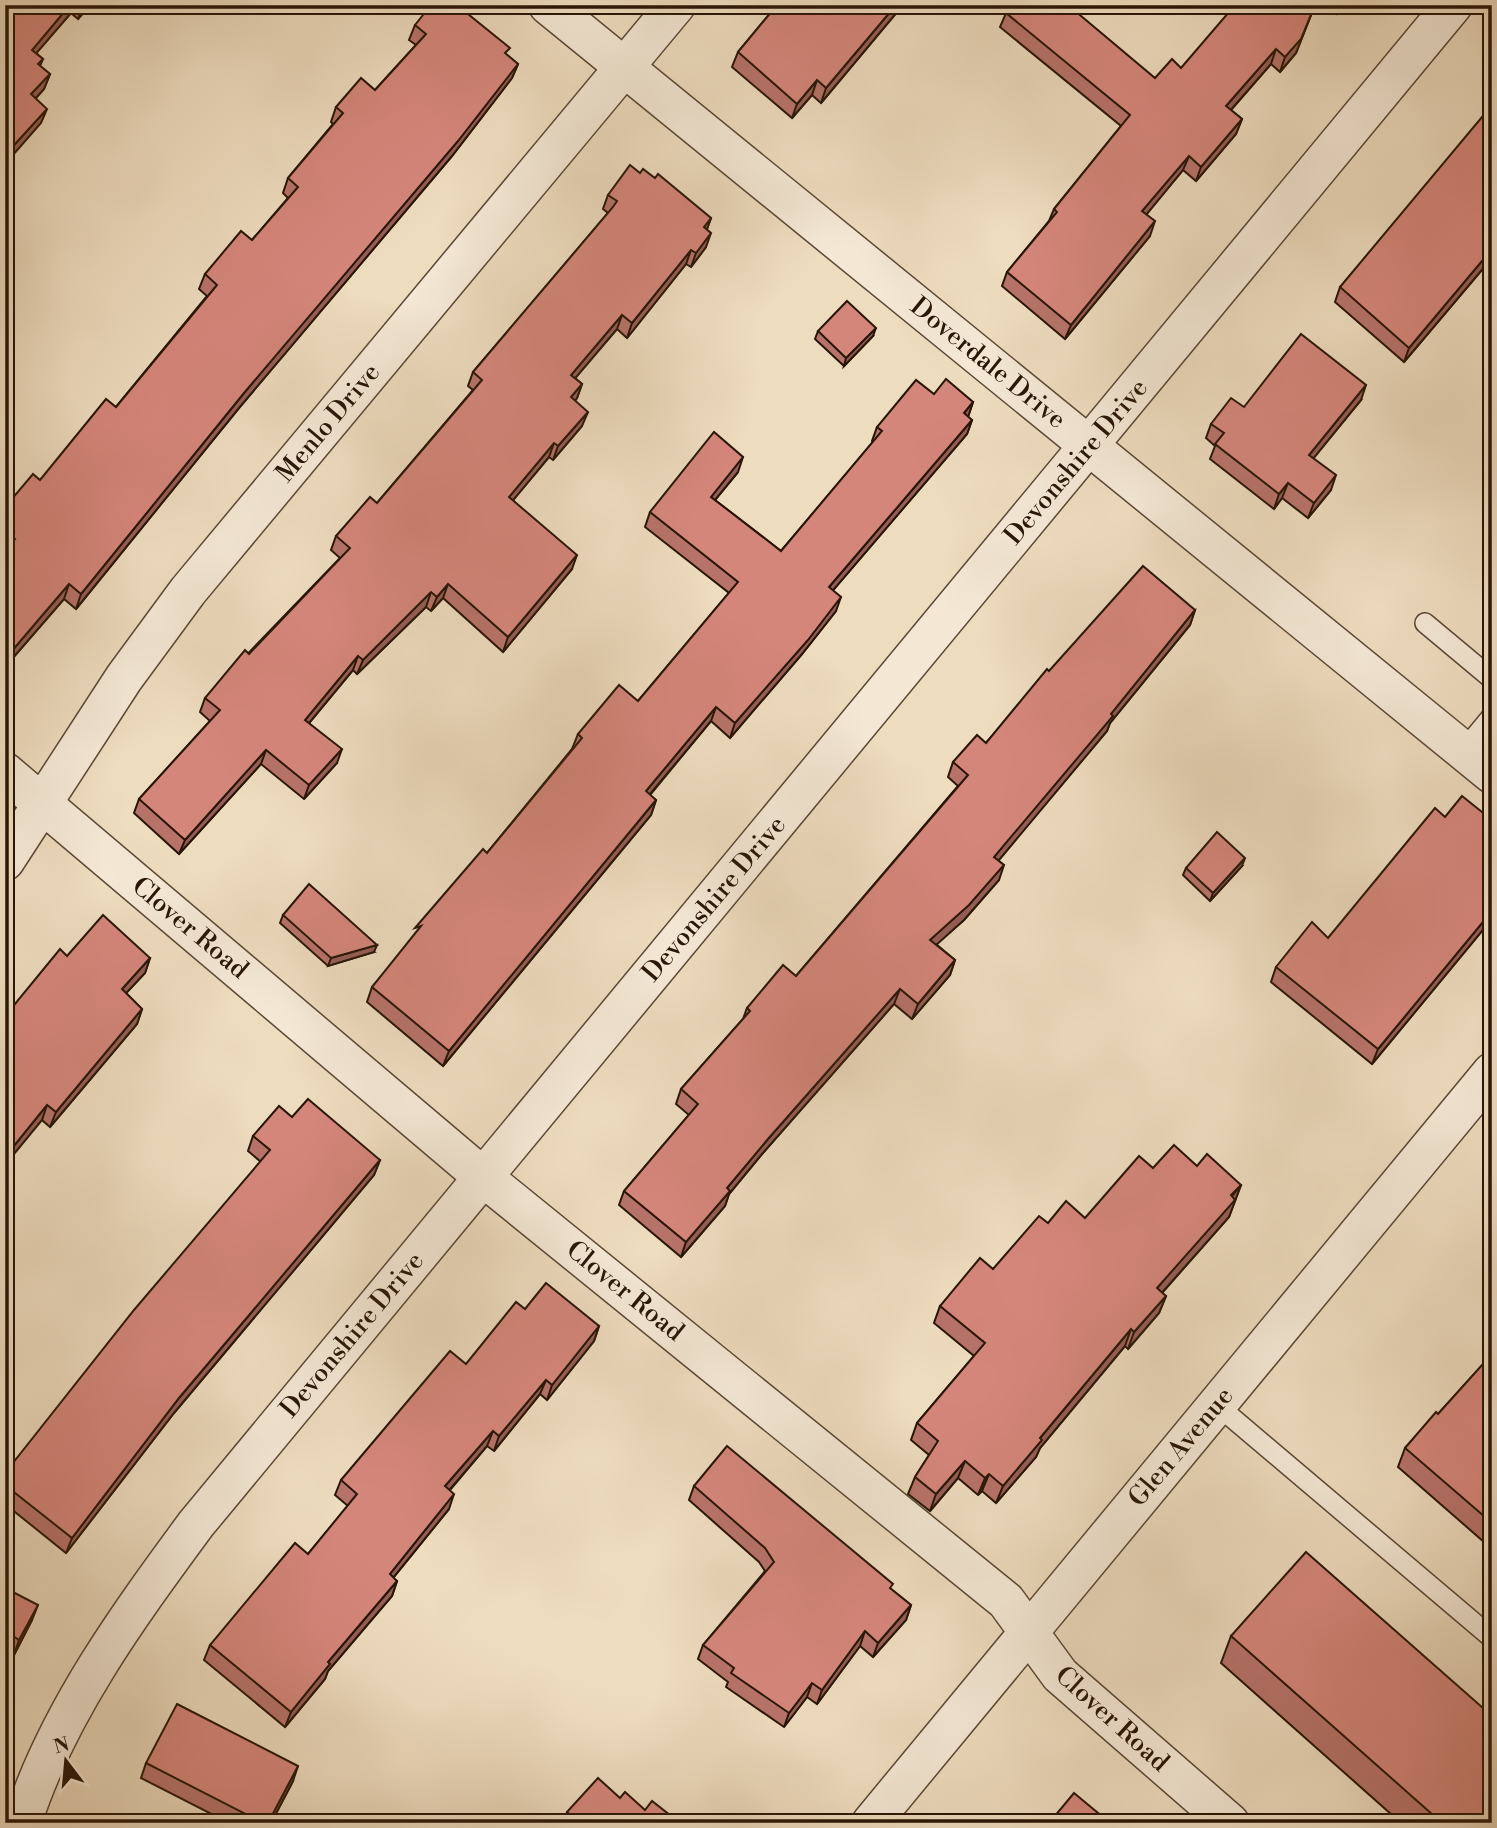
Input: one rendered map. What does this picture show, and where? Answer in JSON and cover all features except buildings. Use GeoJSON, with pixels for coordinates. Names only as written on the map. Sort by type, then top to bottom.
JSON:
{"type":"FeatureCollection","features":[{"type":"Feature","properties":{"kind":"street","name":"Doverdale Drive"},"geometry":{"type":"LineString","coordinates":[[548,5],[1477,762]]}},
{"type":"Feature","properties":{"kind":"street","name":"Menlo Drive"},"geometry":{"type":"LineString","coordinates":[[5,861],[124,678],[188,591],[676,5]]}},
{"type":"Feature","properties":{"kind":"street","name":"Devonshire Drive"},"geometry":{"type":"LineString","coordinates":[[22,1823],[64,1725],[150,1586],[196,1524],[1453,5]]}},
{"type":"Feature","properties":{"kind":"street","name":"Clover Road"},"geometry":{"type":"LineString","coordinates":[[5,772],[483,1177],[1006,1601],[1060,1675],[1230,1823]]}},
{"type":"Feature","properties":{"kind":"street","name":"Glen Avenue"},"geometry":{"type":"LineString","coordinates":[[871,1823],[1492,1072]]}},
{"type":"Feature","properties":{"kind":"lane"},"geometry":{"type":"LineString","coordinates":[[1425,623],[1492,679]]}},
{"type":"Feature","properties":{"kind":"lane"},"geometry":{"type":"LineString","coordinates":[[1477,762],[1492,716]]}},
{"type":"Feature","properties":{"kind":"lane"},"geometry":{"type":"LineString","coordinates":[[1217,1405],[1492,1638]]}}]}
